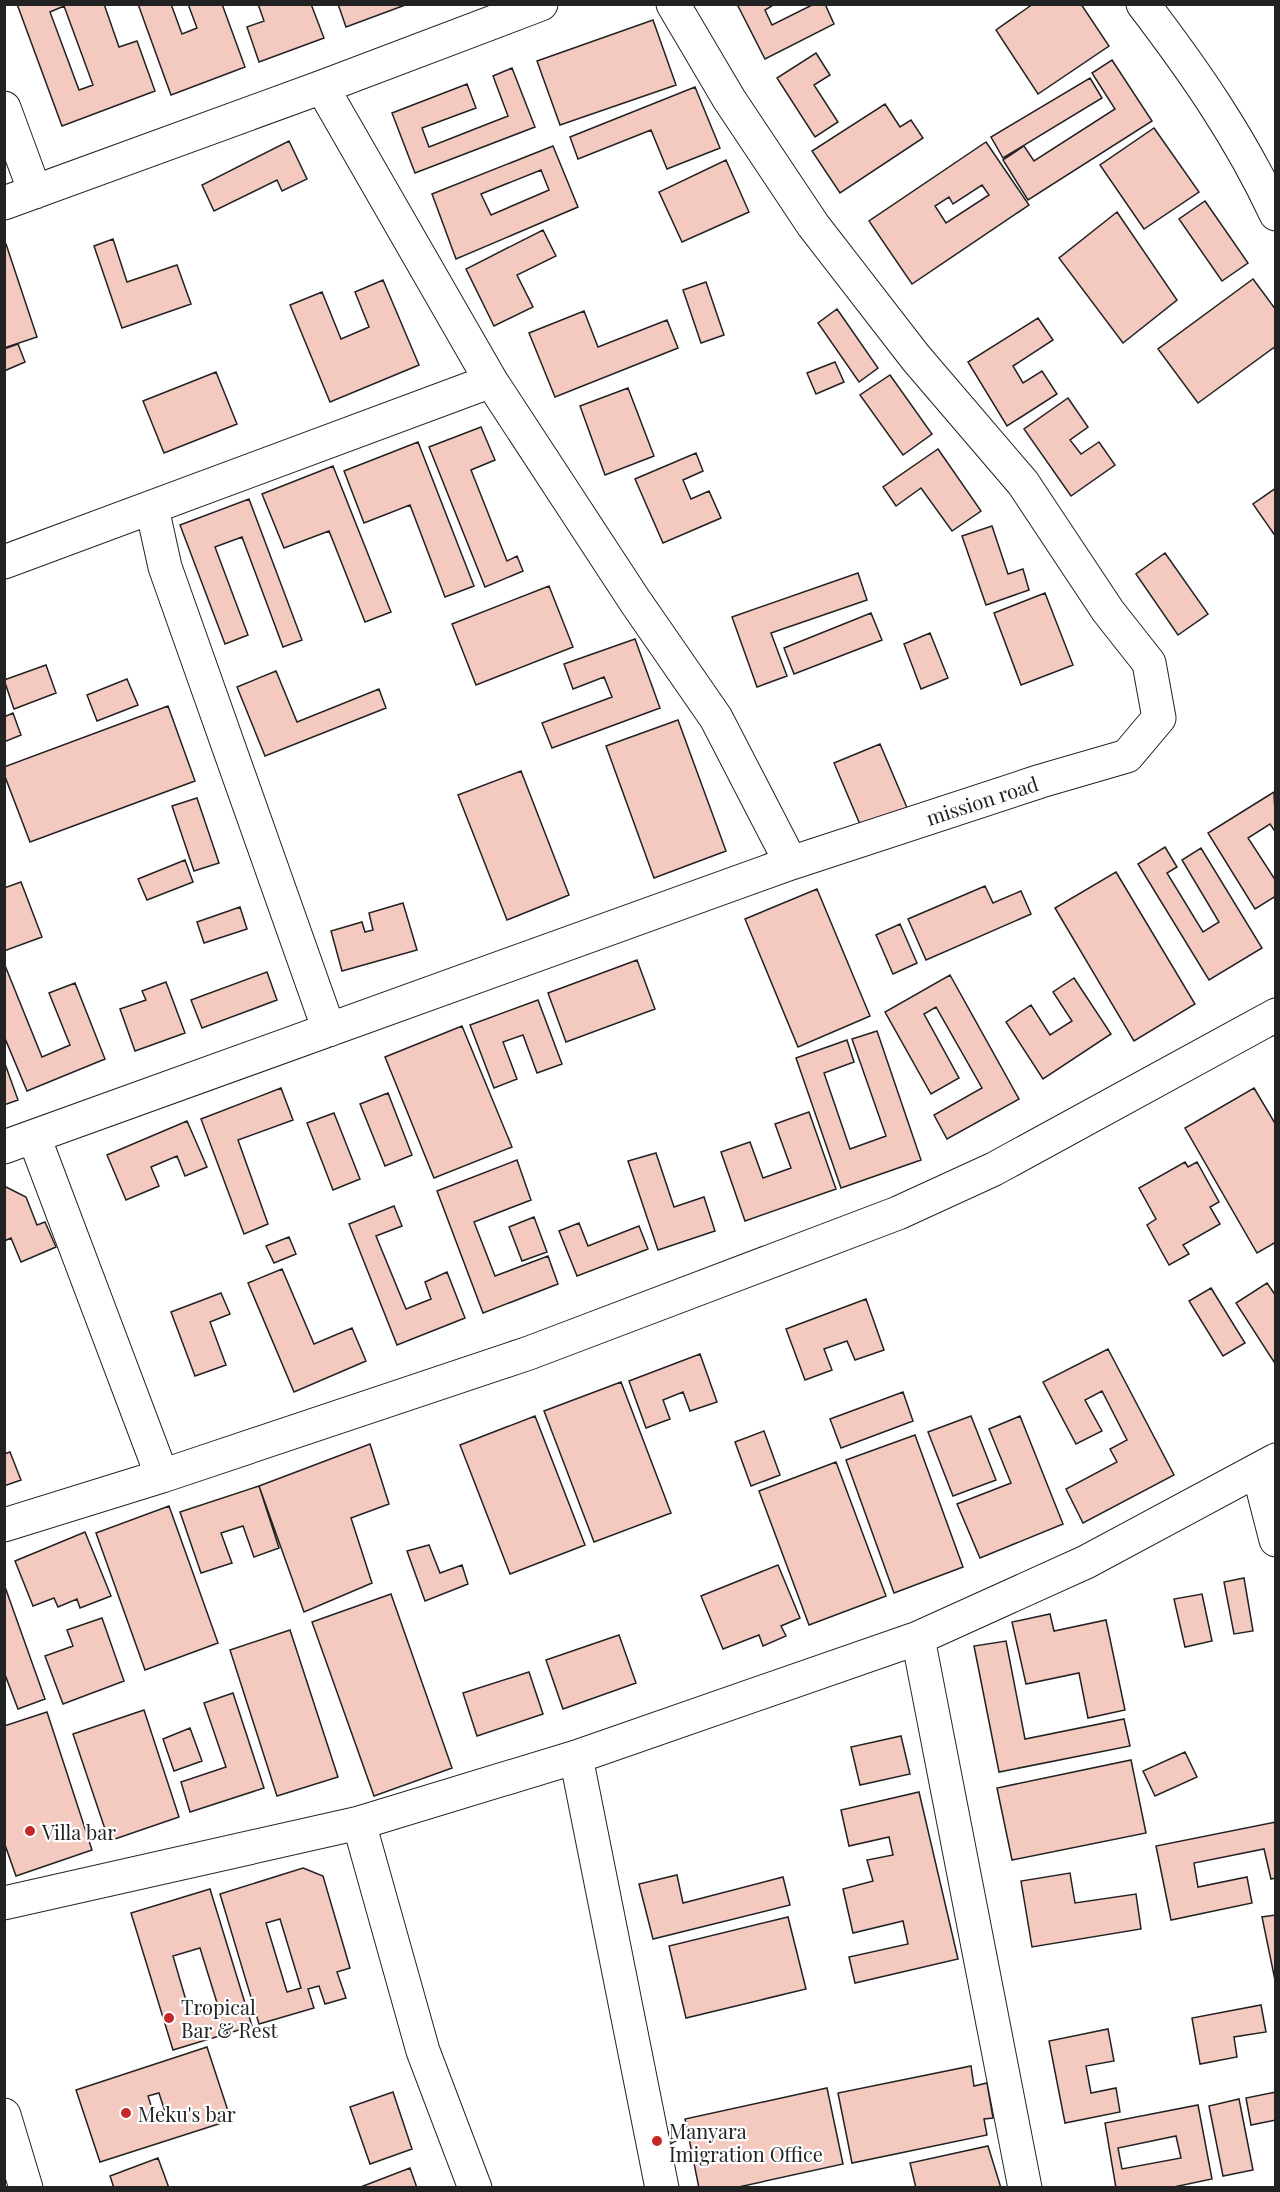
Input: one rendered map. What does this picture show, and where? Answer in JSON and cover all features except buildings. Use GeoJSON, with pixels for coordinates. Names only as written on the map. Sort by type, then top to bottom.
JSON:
{"type":"FeatureCollection","features":[{"type":"Feature","properties":{"kind":"street"},"geometry":{"type":"LineString","coordinates":[[4,202],[322,87],[542,4]]}},
{"type":"Feature","properties":{"kind":"street","name":"mission road"},"geometry":{"type":"LineString","coordinates":[[19,1142],[791,863],[1030,784],[1127,756],[1160,718],[1149,663],[1108,611],[1023,483],[916,358],[813,225],[729,99],[673,4]]}},
{"type":"Feature","properties":{"kind":"street"},"geometry":{"type":"LineString","coordinates":[[1143,4],[1194,71],[1254,169],[1275,214]]}},
{"type":"Feature","properties":{"kind":"street"},"geometry":{"type":"LineString","coordinates":[[322,87],[491,381],[635,601],[716,718],[791,863]]}},
{"type":"Feature","properties":{"kind":"street"},"geometry":{"type":"LineString","coordinates":[[4,108],[35,192]]}},
{"type":"Feature","properties":{"kind":"street"},"geometry":{"type":"LineString","coordinates":[[4,562],[491,381]]}},
{"type":"Feature","properties":{"kind":"street"},"geometry":{"type":"LineString","coordinates":[[152,508],[165,567],[329,1030]]}},
{"type":"Feature","properties":{"kind":"street"},"geometry":{"type":"LineString","coordinates":[[4,1525],[162,1476],[529,1353],[898,1213],[994,1169],[1275,1015]]}},
{"type":"Feature","properties":{"kind":"street"},"geometry":{"type":"LineString","coordinates":[[19,1142],[162,1476]]}},
{"type":"Feature","properties":{"kind":"street"},"geometry":{"type":"LineString","coordinates":[[4,1903],[359,1823],[576,1757],[918,1638],[1086,1562],[1267,1465],[1275,1540]]}},
{"type":"Feature","properties":{"kind":"street"},"geometry":{"type":"LineString","coordinates":[[918,1638],[1025,2187]]}},
{"type":"Feature","properties":{"kind":"street"},"geometry":{"type":"LineString","coordinates":[[576,1757],[662,2187]]}},
{"type":"Feature","properties":{"kind":"street"},"geometry":{"type":"LineString","coordinates":[[359,1823],[423,2051],[475,2187]]}},
{"type":"Feature","properties":{"kind":"street"},"geometry":{"type":"LineString","coordinates":[[4,2115],[26,2187]]}},
{"type":"Feature","properties":{"kind":"place","name":"Villa bar"},"geometry":{"type":"Point","coordinates":[30,1831]}},
{"type":"Feature","properties":{"kind":"place","name":"Tropical Bar & Rest"},"geometry":{"type":"Point","coordinates":[169,2018]}},
{"type":"Feature","properties":{"kind":"place","name":"Meku's bar"},"geometry":{"type":"Point","coordinates":[126,2113]}},
{"type":"Feature","properties":{"kind":"place","name":"Manyara Imigration Office"},"geometry":{"type":"Point","coordinates":[657,2141]}}]}
